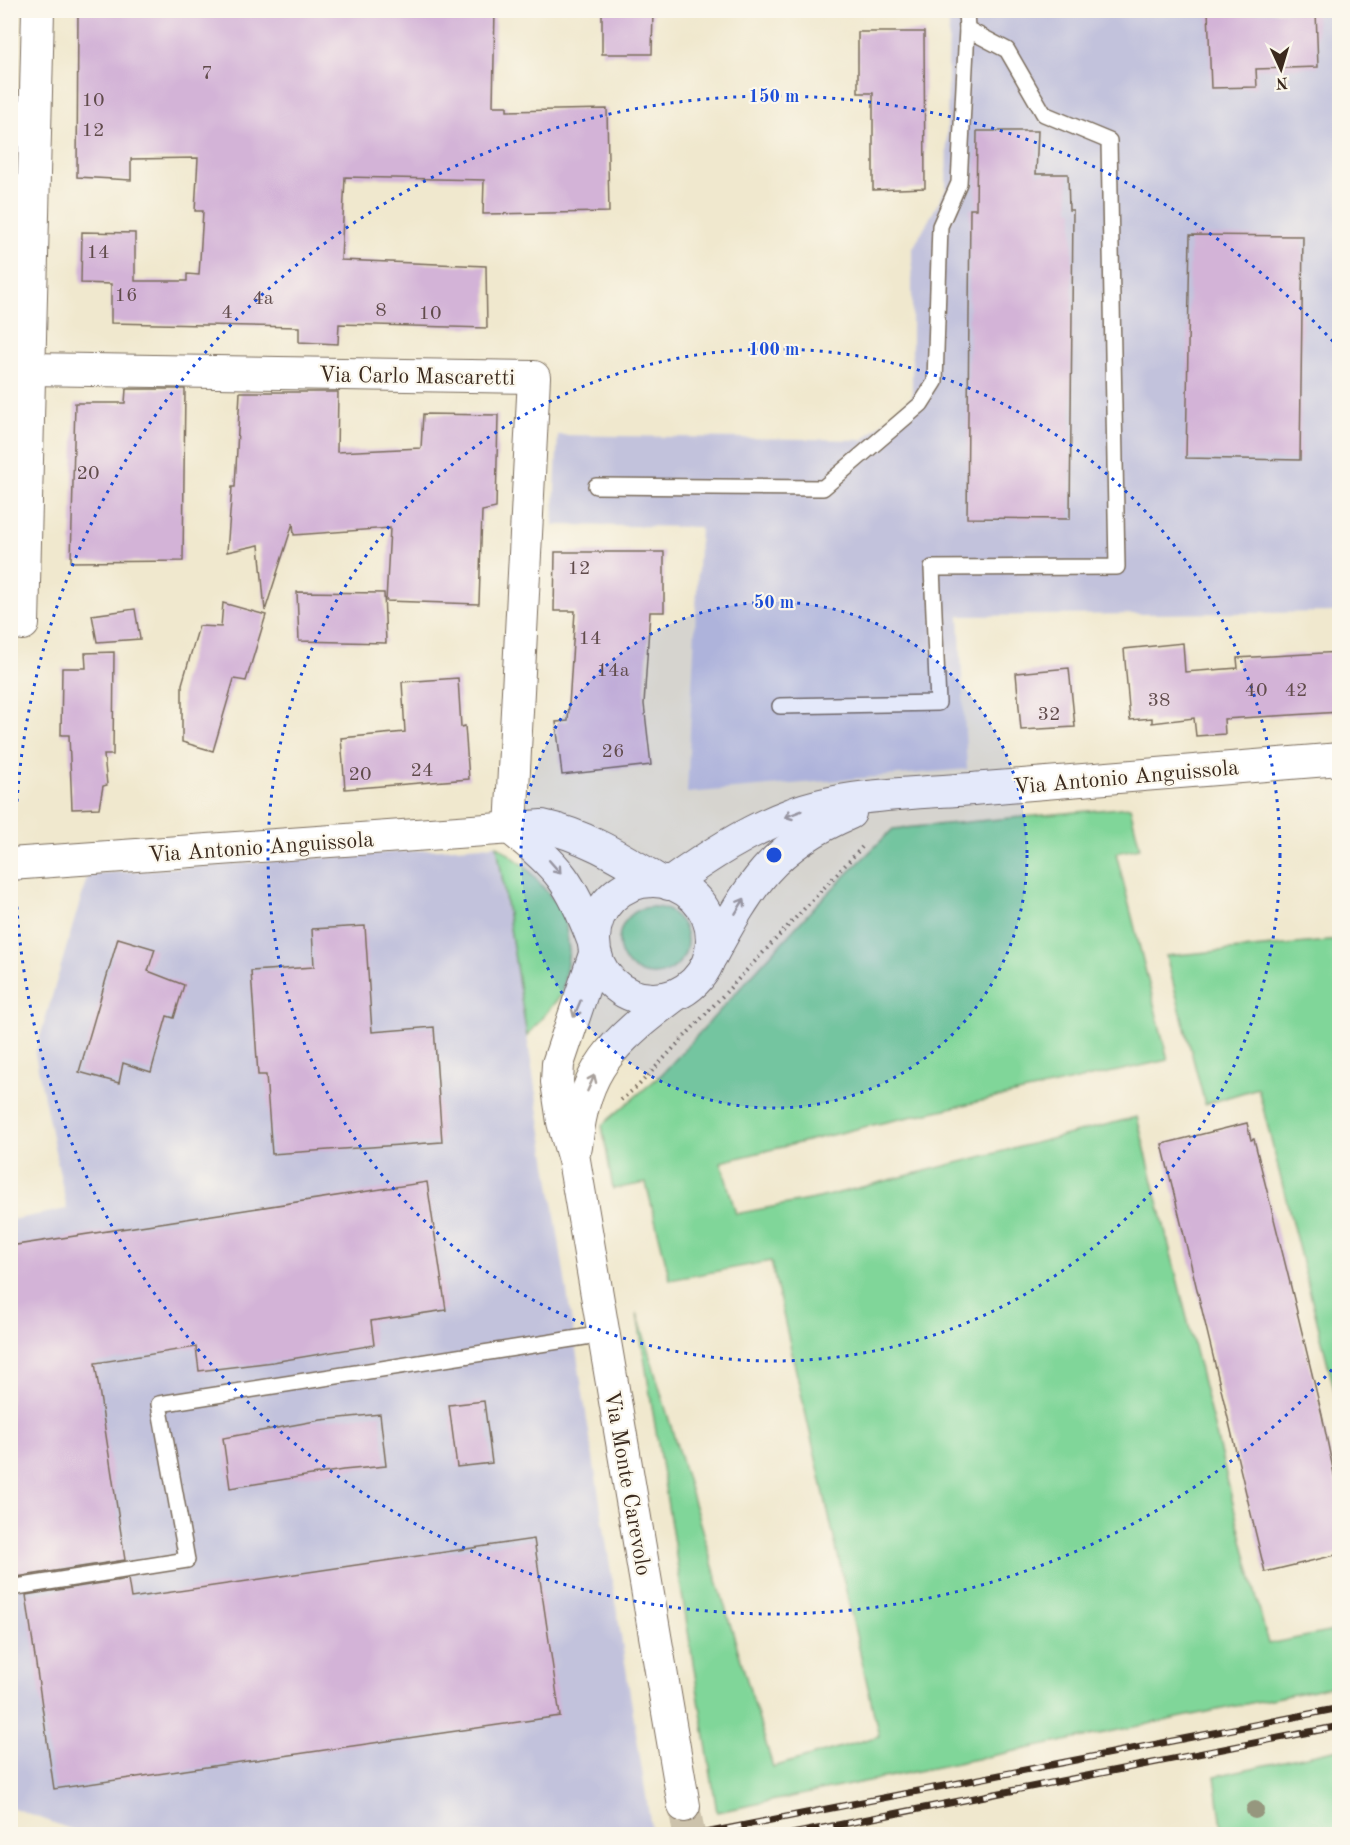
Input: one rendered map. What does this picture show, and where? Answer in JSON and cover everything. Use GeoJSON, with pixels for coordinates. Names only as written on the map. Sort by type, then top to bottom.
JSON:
{"type":"FeatureCollection","features":[{"type":"Feature","properties":{"kind":"street"},"geometry":{"type":"LineString","coordinates":[[23,624],[38,10]]}},
{"type":"Feature","properties":{"kind":"street","name":"Via Carlo Mascaretti"},"geometry":{"type":"LineString","coordinates":[[29,369],[534,377],[511,829]]}},
{"type":"Feature","properties":{"kind":"street","name":"Via Antonio Anguissola"},"geometry":{"type":"LineString","coordinates":[[10,864],[542,826],[564,831],[621,858],[664,882],[792,813],[816,807],[912,794],[1340,759]]}},
{"type":"Feature","properties":{"kind":"street","name":"Via Antonio Anguissola"},"geometry":{"type":"LineString","coordinates":[[711,957],[765,868],[798,839],[851,813],[912,794]]}},
{"type":"Feature","properties":{"kind":"street"},"geometry":{"type":"LineString","coordinates":[[511,829],[558,869],[571,888],[594,947],[609,981],[623,992],[639,998],[656,1000],[674,996],[690,987],[703,973],[711,957],[713,938],[707,914],[692,894],[664,882],[641,882],[625,887],[601,910],[594,947]]}},
{"type":"Feature","properties":{"kind":"street","name":"Via Monte Carevolo"},"geometry":{"type":"LineString","coordinates":[[594,947],[584,994],[561,1050],[557,1082],[563,1122],[574,1160],[684,1806]]}},
{"type":"Feature","properties":{"kind":"street","name":"Via Monte Carevolo"},"geometry":{"type":"LineString","coordinates":[[574,1160],[584,1099],[603,1059],[626,1034],[674,996]]}},
{"type":"Feature","properties":{"kind":"lane"},"geometry":{"type":"LineString","coordinates":[[596,486],[823,488],[921,404],[934,382],[940,226],[959,183],[966,10]]}},
{"type":"Feature","properties":{"kind":"lane"},"geometry":{"type":"LineString","coordinates":[[780,706],[938,704],[932,568],[1117,567],[1109,141],[1044,114],[1007,50],[967,29]]}},
{"type":"Feature","properties":{"kind":"lane"},"geometry":{"type":"LineString","coordinates":[[10,1588],[187,1560],[159,1404],[604,1334]]}},
{"type":"Feature","properties":{"kind":"path"},"geometry":{"type":"LineString","coordinates":[[614,1107],[639,1085],[865,844]]}},
{"type":"Feature","properties":{"kind":"shaded area"},"geometry":{"type":"Polygon","coordinates":[[[944,11],[1339,11],[1339,612],[959,616],[967,769],[687,793],[700,527],[553,525],[558,435],[863,440],[912,397],[912,250],[946,189],[949,20],[944,11]]]}},
{"type":"Feature","properties":{"kind":"shaded area"},"geometry":{"type":"Polygon","coordinates":[[[497,845],[652,1834],[78,1834],[78,1832],[11,1807],[11,1220],[67,1209],[35,1054],[88,874],[497,845]]]}},
{"type":"Feature","properties":{"kind":"green space"},"geometry":{"type":"Polygon","coordinates":[[[1130,807],[1140,848],[1116,853],[1168,1060],[864,1127],[721,1162],[736,1214],[819,1198],[1137,1117],[1268,1644],[1339,1630],[1339,1685],[717,1812],[637,1313],[773,1767],[879,1736],[771,1261],[670,1280],[646,1183],[613,1189],[602,1125],[662,1074],[817,904],[893,829],[1130,807]]]}},
{"type":"Feature","properties":{"kind":"green space"},"geometry":{"type":"Polygon","coordinates":[[[497,845],[526,867],[564,912],[569,951],[562,994],[527,1036],[497,845]]]}},
{"type":"Feature","properties":{"kind":"green space"},"geometry":{"type":"Polygon","coordinates":[[[653,907],[666,910],[677,917],[684,928],[687,941],[684,954],[677,965],[666,972],[653,975],[640,972],[629,965],[622,954],[619,941],[622,928],[629,917],[640,910],[653,907]]]}},
{"type":"Feature","properties":{"kind":"green space"},"geometry":{"type":"Polygon","coordinates":[[[1340,940],[1339,1408],[1258,1088],[1205,1104],[1166,956],[1340,940]]]}},
{"type":"Feature","properties":{"kind":"green space"},"geometry":{"type":"Polygon","coordinates":[[[1339,1749],[1339,1834],[1223,1834],[1215,1776],[1339,1749]]]}},
{"type":"Feature","properties":{"kind":"building"},"geometry":{"type":"Polygon","coordinates":[[[78,10],[364,13],[364,10],[495,10],[493,106],[507,106],[507,111],[607,109],[609,212],[483,214],[484,180],[345,177],[341,260],[486,266],[487,328],[339,324],[338,344],[299,342],[299,327],[111,323],[111,284],[81,283],[82,232],[135,233],[135,281],[187,281],[187,274],[199,275],[203,211],[195,211],[198,158],[131,159],[131,180],[77,177],[78,10]]]}},
{"type":"Feature","properties":{"kind":"building"},"geometry":{"type":"Polygon","coordinates":[[[602,10],[653,10],[652,54],[602,54],[602,10]]]}},
{"type":"Feature","properties":{"kind":"building"},"geometry":{"type":"Polygon","coordinates":[[[1208,10],[1254,10],[1254,13],[1316,11],[1318,67],[1256,69],[1257,87],[1211,88],[1208,10]]]}},
{"type":"Feature","properties":{"kind":"building"},"geometry":{"type":"Polygon","coordinates":[[[858,32],[924,32],[925,188],[873,190],[873,93],[858,93],[858,32]]]}},
{"type":"Feature","properties":{"kind":"building"},"geometry":{"type":"Polygon","coordinates":[[[977,131],[1038,131],[1036,174],[1068,174],[1069,210],[1073,210],[1070,519],[967,518],[970,209],[976,209],[977,131]]]}},
{"type":"Feature","properties":{"kind":"building"},"geometry":{"type":"Polygon","coordinates":[[[1190,235],[1303,236],[1300,460],[1186,458],[1190,235]]]}},
{"type":"Feature","properties":{"kind":"building"},"geometry":{"type":"Polygon","coordinates":[[[126,389],[185,389],[183,561],[71,562],[75,403],[125,403],[126,389]]]}},
{"type":"Feature","properties":{"kind":"building"},"geometry":{"type":"Polygon","coordinates":[[[240,392],[338,392],[337,452],[421,448],[423,414],[498,415],[496,508],[482,511],[479,604],[386,601],[390,528],[294,535],[293,523],[265,611],[259,545],[227,552],[232,487],[235,487],[240,392]]]}},
{"type":"Feature","properties":{"kind":"building"},"geometry":{"type":"Polygon","coordinates":[[[555,552],[664,552],[664,612],[650,612],[644,704],[651,765],[562,775],[556,722],[568,721],[575,611],[554,611],[555,552]]]}},
{"type":"Feature","properties":{"kind":"building"},"geometry":{"type":"Polygon","coordinates":[[[297,592],[384,593],[386,643],[299,641],[297,592]]]}},
{"type":"Feature","properties":{"kind":"building"},"geometry":{"type":"Polygon","coordinates":[[[223,603],[266,615],[246,681],[234,679],[213,751],[182,742],[182,684],[199,626],[221,627],[223,603]]]}},
{"type":"Feature","properties":{"kind":"building"},"geometry":{"type":"Polygon","coordinates":[[[135,609],[140,639],[97,642],[92,615],[135,609]]]}},
{"type":"Feature","properties":{"kind":"building"},"geometry":{"type":"Polygon","coordinates":[[[1183,643],[1185,672],[1238,668],[1237,658],[1340,652],[1340,712],[1224,719],[1225,734],[1196,736],[1194,718],[1152,723],[1152,718],[1130,720],[1124,649],[1183,643]]]}},
{"type":"Feature","properties":{"kind":"building"},"geometry":{"type":"Polygon","coordinates":[[[114,652],[113,755],[104,755],[107,785],[103,786],[99,808],[72,809],[69,735],[61,735],[62,668],[86,668],[85,653],[114,652]]]}},
{"type":"Feature","properties":{"kind":"building"},"geometry":{"type":"Polygon","coordinates":[[[1069,668],[1075,727],[1021,730],[1016,673],[1069,668]]]}},
{"type":"Feature","properties":{"kind":"building"},"geometry":{"type":"Polygon","coordinates":[[[458,678],[461,727],[465,726],[469,779],[345,789],[341,738],[405,732],[402,682],[458,678]]]}},
{"type":"Feature","properties":{"kind":"building"},"geometry":{"type":"Polygon","coordinates":[[[365,926],[372,1032],[434,1027],[442,1142],[272,1154],[266,1075],[258,1075],[251,971],[314,967],[312,929],[365,926]]]}},
{"type":"Feature","properties":{"kind":"building"},"geometry":{"type":"Polygon","coordinates":[[[118,938],[155,949],[148,971],[184,985],[174,1018],[167,1016],[151,1072],[123,1063],[119,1083],[79,1072],[118,938]]]}},
{"type":"Feature","properties":{"kind":"building"},"geometry":{"type":"Polygon","coordinates":[[[1247,1123],[1251,1140],[1254,1139],[1291,1287],[1322,1415],[1340,1503],[1340,1554],[1265,1572],[1162,1144],[1247,1123]]]}},
{"type":"Feature","properties":{"kind":"building"},"geometry":{"type":"Polygon","coordinates":[[[427,1182],[446,1310],[371,1321],[374,1345],[273,1362],[199,1371],[196,1347],[95,1363],[125,1560],[10,1578],[10,1246],[427,1182]]]}},
{"type":"Feature","properties":{"kind":"building"},"geometry":{"type":"Polygon","coordinates":[[[484,1401],[492,1463],[457,1467],[449,1405],[484,1401]]]}},
{"type":"Feature","properties":{"kind":"building"},"geometry":{"type":"Polygon","coordinates":[[[380,1414],[386,1466],[343,1470],[230,1488],[223,1438],[321,1420],[380,1414]]]}},
{"type":"Feature","properties":{"kind":"building"},"geometry":{"type":"Polygon","coordinates":[[[534,1539],[560,1716],[54,1789],[26,1595],[128,1579],[131,1598],[534,1539]]]}},
{"type":"Feature","properties":{"kind":"tunnel"},"geometry":{"type":"LineString","coordinates":[[684,1806],[689,1834]]}},
{"type":"Feature","properties":{"kind":"railway"},"geometry":{"type":"LineString","coordinates":[[700,1834],[1340,1708]]}},
{"type":"Feature","properties":{"kind":"railway"},"geometry":{"type":"LineString","coordinates":[[792,1834],[1340,1726]]}}]}
